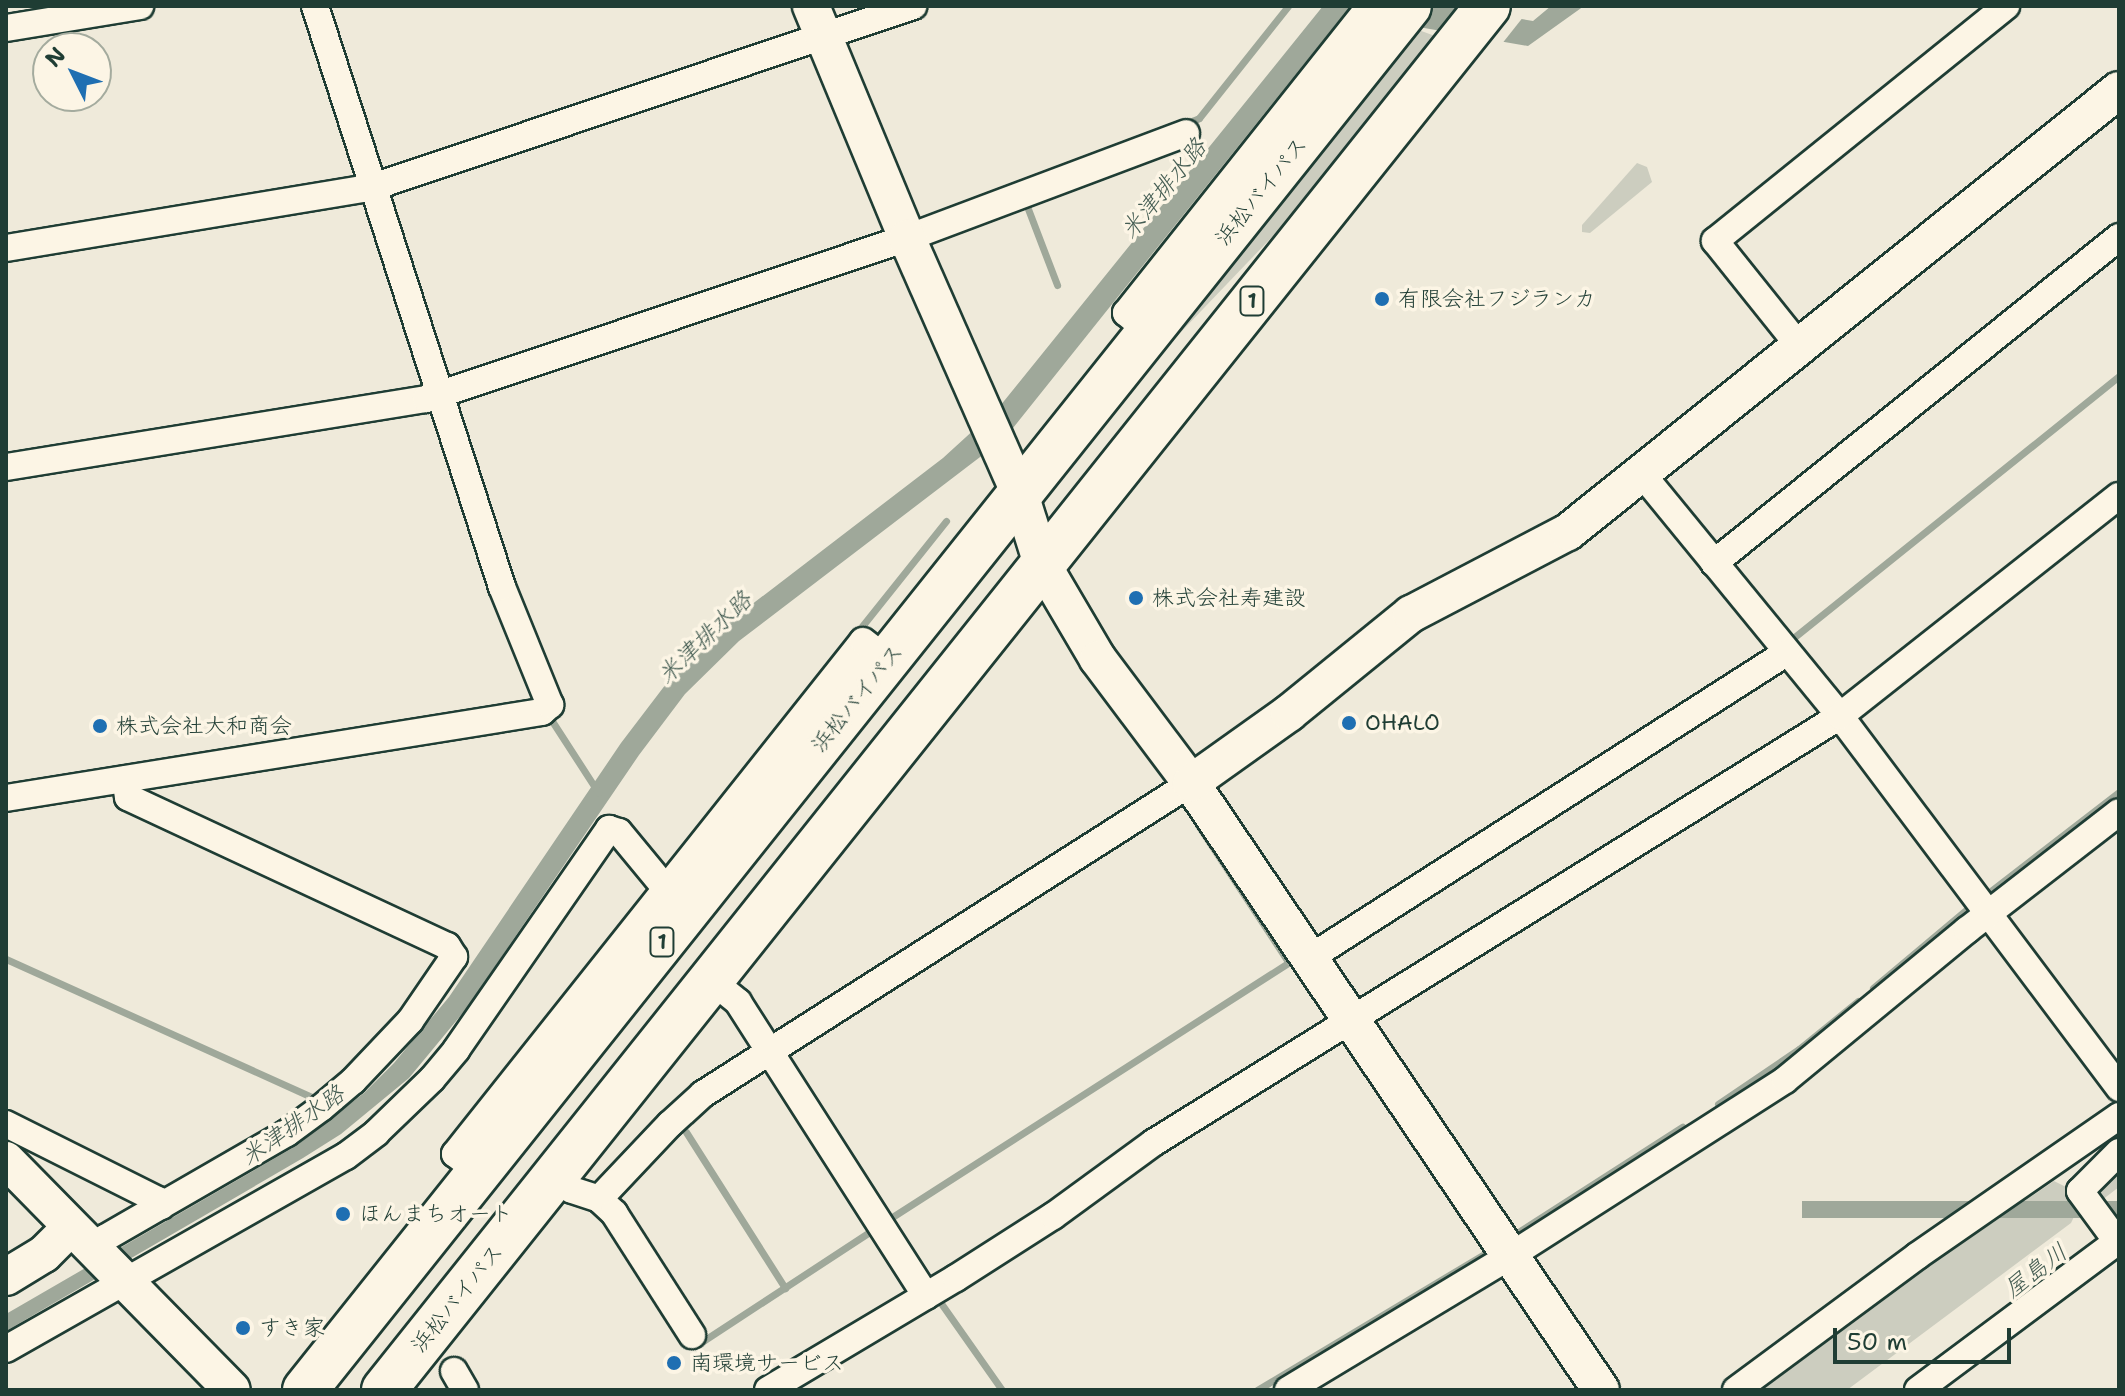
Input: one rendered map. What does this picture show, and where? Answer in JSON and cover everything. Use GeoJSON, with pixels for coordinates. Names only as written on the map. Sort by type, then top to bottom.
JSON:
{"type":"FeatureCollection","features":[{"type":"Feature","properties":{"kind":"highway","name":"浜松バイパス"},"geometry":{"type":"LineString","coordinates":[[384,1390],[711,980],[1031,529],[1149,332],[1383,14]]}},
{"type":"Feature","properties":{"kind":"highway","name":"浜松バイパス"},"geometry":{"type":"LineString","coordinates":[[305,1390],[479,1172],[680,896],[887,660],[1031,529],[1344,185],[1479,18]]}},
{"type":"Feature","properties":{"kind":"highway"},"geometry":{"type":"LineString","coordinates":[[680,896],[784,817],[914,684],[997,580],[1031,529]]}},
{"type":"Feature","properties":{"kind":"highway"},"geometry":{"type":"LineString","coordinates":[[340,1390],[409,1304],[504,1204],[536,1171],[604,1114]]}},
{"type":"Feature","properties":{"kind":"street"},"geometry":{"type":"LineString","coordinates":[[6,28],[140,6]]}},
{"type":"Feature","properties":{"kind":"street"},"geometry":{"type":"LineString","coordinates":[[6,798],[547,709],[550,699],[502,587],[315,6]]}},
{"type":"Feature","properties":{"kind":"street"},"geometry":{"type":"LineString","coordinates":[[6,248],[373,187],[818,22],[913,6]]}},
{"type":"Feature","properties":{"kind":"street"},"geometry":{"type":"LineString","coordinates":[[1800,347],[1715,241],[2006,6]]}},
{"type":"Feature","properties":{"kind":"street"},"geometry":{"type":"LineString","coordinates":[[818,22],[1031,529],[1098,659],[1191,783],[1350,1023],[1601,1390]]}},
{"type":"Feature","properties":{"kind":"street"},"geometry":{"type":"LineString","coordinates":[[599,1199],[686,1108],[769,1051],[1191,783],[1289,713],[1411,614],[1548,545],[1642,474],[2119,90]]}},
{"type":"Feature","properties":{"kind":"street"},"geometry":{"type":"LineString","coordinates":[[6,467],[426,399],[907,238],[1186,133]]}},
{"type":"Feature","properties":{"kind":"street"},"geometry":{"type":"LineString","coordinates":[[1714,563],[2119,237]]}},
{"type":"Feature","properties":{"kind":"street"},"geometry":{"type":"LineString","coordinates":[[1642,474],[1840,716],[2119,1088]]}},
{"type":"Feature","properties":{"kind":"street"},"geometry":{"type":"LineString","coordinates":[[768,1390],[926,1296],[1053,1216],[1153,1143],[1840,716],[2119,496]]}},
{"type":"Feature","properties":{"kind":"street"},"geometry":{"type":"LineString","coordinates":[[1308,959],[1786,653]]}},
{"type":"Feature","properties":{"kind":"street"},"geometry":{"type":"LineString","coordinates":[[6,1277],[44,1254],[105,1238],[287,1133],[353,1081],[410,1021],[454,957],[447,946],[128,797],[125,779]]}},
{"type":"Feature","properties":{"kind":"street"},"geometry":{"type":"LineString","coordinates":[[1288,1390],[1510,1256],[1785,1080],[1989,913],[2119,812]]}},
{"type":"Feature","properties":{"kind":"street"},"geometry":{"type":"LineString","coordinates":[[6,1349],[123,1279],[346,1156],[405,1107],[456,1050],[609,829],[619,832],[680,896]]}},
{"type":"Feature","properties":{"kind":"street"},"geometry":{"type":"LineString","coordinates":[[711,980],[738,1002],[926,1296]]}},
{"type":"Feature","properties":{"kind":"street"},"geometry":{"type":"LineString","coordinates":[[1736,1390],[1917,1256],[2119,1116]]}},
{"type":"Feature","properties":{"kind":"street"},"geometry":{"type":"LineString","coordinates":[[6,1124],[158,1200],[161,1206]]}},
{"type":"Feature","properties":{"kind":"street"},"geometry":{"type":"LineString","coordinates":[[1918,1390],[2117,1240],[2080,1191],[2119,1152]]}},
{"type":"Feature","properties":{"kind":"street"},"geometry":{"type":"LineString","coordinates":[[6,1160],[232,1390]]}},
{"type":"Feature","properties":{"kind":"street"},"geometry":{"type":"LineString","coordinates":[[555,1177],[572,1190],[599,1199],[614,1213],[692,1335]]}},
{"type":"Feature","properties":{"kind":"shaded area"},"geometry":{"type":"Polygon","coordinates":[[[1416,29],[1443,39],[1338,168],[1136,379],[1416,29]]]}},
{"type":"Feature","properties":{"kind":"shaded area"},"geometry":{"type":"Polygon","coordinates":[[[1637,163],[1647,167],[1652,182],[1590,233],[1582,232],[1582,225],[1637,163]]]}},
{"type":"Feature","properties":{"kind":"shaded area"},"geometry":{"type":"Polygon","coordinates":[[[2119,1162],[2119,1187],[2102,1200],[2093,1188],[2119,1162]]]}},
{"type":"Feature","properties":{"kind":"shaded area"},"geometry":{"type":"Polygon","coordinates":[[[2054,1181],[2070,1189],[2079,1206],[2071,1223],[1847,1390],[1760,1390],[1926,1268],[2054,1181]]]}},
{"type":"Feature","properties":{"kind":"water"},"geometry":{"type":"Polygon","coordinates":[[[1323,6],[1446,6],[1533,21],[1551,6],[1584,6],[1528,46],[1344,14],[1005,438],[739,641],[685,694],[639,755],[466,1009],[409,1078],[341,1134],[303,1158],[6,1331],[6,1314],[296,1146],[364,1093],[394,1063],[449,997],[621,743],[669,680],[725,625],[943,458],[1000,406],[1323,6]]]}},
{"type":"Feature","properties":{"kind":"water"},"geometry":{"type":"Polygon","coordinates":[[[1802,1201],[2119,1201],[2119,1218],[1802,1218],[1802,1201]]]}},
{"type":"Feature","properties":{"kind":"pier"},"geometry":{"type":"Polygon","coordinates":[[[1470,7],[1524,16],[1501,45],[1447,35],[1470,7]]]}},
{"type":"Feature","properties":{"kind":"waterway","name":"米津排水路"},"geometry":{"type":"LineString","coordinates":[[1182,125],[1199,118],[1288,6]]}},
{"type":"Feature","properties":{"kind":"waterway"},"geometry":{"type":"LineString","coordinates":[[1025,201],[1057,285]]}},
{"type":"Feature","properties":{"kind":"waterway"},"geometry":{"type":"LineString","coordinates":[[1787,643],[2119,376]]}},
{"type":"Feature","properties":{"kind":"waterway"},"geometry":{"type":"LineString","coordinates":[[855,635],[946,521]]}},
{"type":"Feature","properties":{"kind":"waterway"},"geometry":{"type":"LineString","coordinates":[[545,722],[552,721],[598,792]]}},
{"type":"Feature","properties":{"kind":"waterway"},"geometry":{"type":"LineString","coordinates":[[1992,890],[2119,792]]}},
{"type":"Feature","properties":{"kind":"waterway"},"geometry":{"type":"LineString","coordinates":[[1198,825],[1289,963]]}},
{"type":"Feature","properties":{"kind":"waterway"},"geometry":{"type":"LineString","coordinates":[[1873,988],[1966,910]]}},
{"type":"Feature","properties":{"kind":"waterway","name":"米津排水路"},"geometry":{"type":"LineString","coordinates":[[6,959],[312,1097]]}},
{"type":"Feature","properties":{"kind":"waterway"},"geometry":{"type":"LineString","coordinates":[[886,1221],[1290,962]]}},
{"type":"Feature","properties":{"kind":"waterway"},"geometry":{"type":"LineString","coordinates":[[1718,1104],[1799,1049],[1858,1001]]}},
{"type":"Feature","properties":{"kind":"waterway"},"geometry":{"type":"LineString","coordinates":[[1520,1231],[1682,1127]]}},
{"type":"Feature","properties":{"kind":"waterway"},"geometry":{"type":"LineString","coordinates":[[686,1132],[785,1288]]}},
{"type":"Feature","properties":{"kind":"waterway"},"geometry":{"type":"LineString","coordinates":[[703,1341],[874,1229]]}},
{"type":"Feature","properties":{"kind":"waterway"},"geometry":{"type":"LineString","coordinates":[[1257,1390],[1484,1254]]}},
{"type":"Feature","properties":{"kind":"waterway"},"geometry":{"type":"LineString","coordinates":[[938,1299],[1002,1390]]}},
{"type":"Feature","properties":{"kind":"place","name":"有限会社フジランカ"},"geometry":{"type":"Point","coordinates":[1382,299]}},
{"type":"Feature","properties":{"kind":"place","name":"株式会社寿建設"},"geometry":{"type":"Point","coordinates":[1136,598]}},
{"type":"Feature","properties":{"kind":"place","name":"OHALO"},"geometry":{"type":"Point","coordinates":[1349,723]}},
{"type":"Feature","properties":{"kind":"place","name":"株式会社大和商会"},"geometry":{"type":"Point","coordinates":[100,726]}},
{"type":"Feature","properties":{"kind":"place","name":"ほんまちオート"},"geometry":{"type":"Point","coordinates":[343,1214]}},
{"type":"Feature","properties":{"kind":"place","name":"すき家"},"geometry":{"type":"Point","coordinates":[243,1328]}},
{"type":"Feature","properties":{"kind":"place","name":"南環境サービス"},"geometry":{"type":"Point","coordinates":[674,1363]}},
{"type":"Feature","properties":{"kind":"water label","name":"屋島川"},"geometry":{"type":"Point","coordinates":[2036,1271]}}]}
